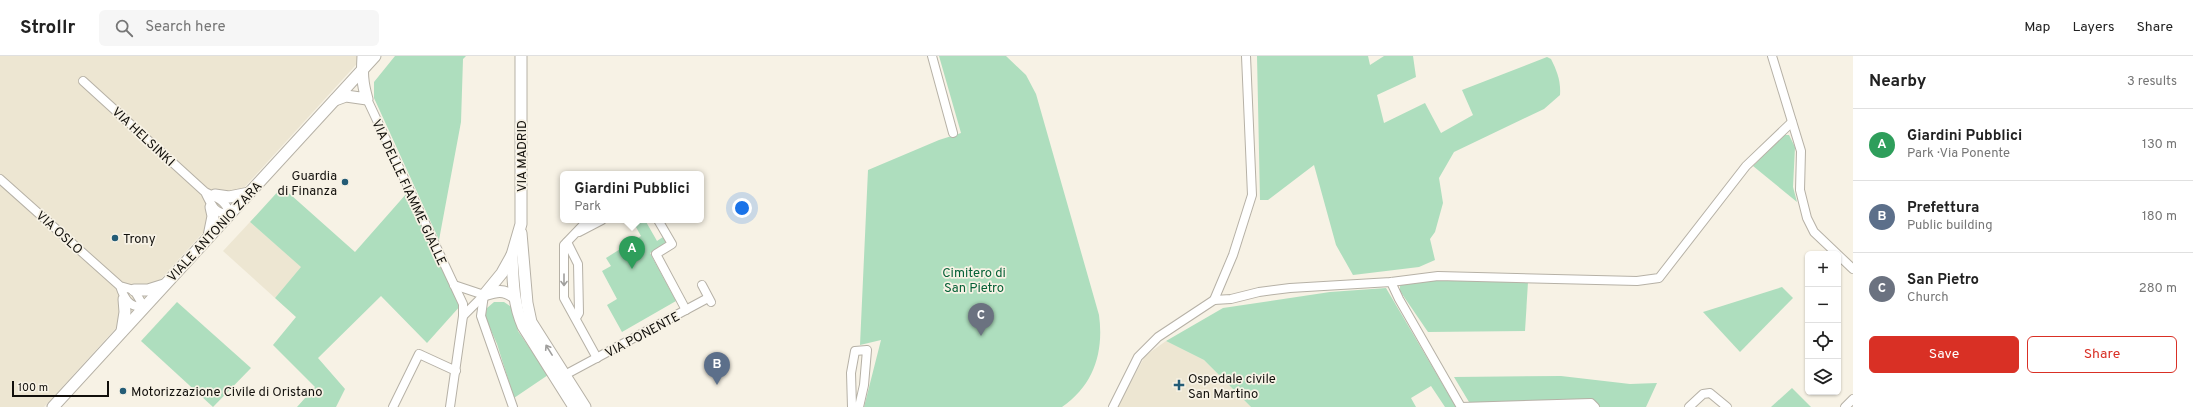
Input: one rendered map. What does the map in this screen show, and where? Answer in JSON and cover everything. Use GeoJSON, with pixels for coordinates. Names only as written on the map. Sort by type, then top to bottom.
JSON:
{"type":"FeatureCollection","features":[{"type":"Feature","properties":{"kind":"street"},"geometry":{"type":"LineString","coordinates":[[334,100],[346,96],[367,99],[361,80],[364,68],[364,56]]}},
{"type":"Feature","properties":{"kind":"street","name":"VIALE ANTONIO ZARA"},"geometry":{"type":"LineString","coordinates":[[53,407],[375,56]]}},
{"type":"Feature","properties":{"kind":"street","name":"VIA MADRID"},"geometry":{"type":"LineString","coordinates":[[512,255],[521,224],[521,56]]}},
{"type":"Feature","properties":{"kind":"street"},"geometry":{"type":"LineString","coordinates":[[932,56],[953,133]]}},
{"type":"Feature","properties":{"kind":"street"},"geometry":{"type":"LineString","coordinates":[[1214,300],[1233,255],[1252,195],[1246,56]]}},
{"type":"Feature","properties":{"kind":"street"},"geometry":{"type":"LineString","coordinates":[[1772,56],[1801,152],[1800,190],[1810,225],[1814,232],[1853,269]]}},
{"type":"Feature","properties":{"kind":"street","name":"VIA HELSINKI"},"geometry":{"type":"LineString","coordinates":[[83,81],[210,194],[228,208],[229,214]]}},
{"type":"Feature","properties":{"kind":"street","name":"VIA DELLE FIAMME GIALLE"},"geometry":{"type":"LineString","coordinates":[[367,99],[463,304],[463,316],[450,407]]}},
{"type":"Feature","properties":{"kind":"street"},"geometry":{"type":"LineString","coordinates":[[1113,407],[1138,357],[1158,337],[1214,300],[1231,299],[1259,292],[1290,288],[1391,282],[1438,276],[1636,281],[1659,278],[1746,166],[1792,122]]}},
{"type":"Feature","properties":{"kind":"street","name":"VIA OSLO"},"geometry":{"type":"LineString","coordinates":[[0,179],[120,286],[134,290]]}},
{"type":"Feature","properties":{"kind":"street"},"geometry":{"type":"LineString","coordinates":[[210,194],[229,197],[249,193]]}},
{"type":"Feature","properties":{"kind":"street","name":"VIA HELSINKI"},"geometry":{"type":"LineString","coordinates":[[210,194],[211,207]]}},
{"type":"Feature","properties":{"kind":"street"},"geometry":{"type":"LineString","coordinates":[[211,207],[224,214],[229,214]]}},
{"type":"Feature","properties":{"kind":"street"},"geometry":{"type":"LineString","coordinates":[[208,237],[213,216],[211,207]]}},
{"type":"Feature","properties":{"kind":"street"},"geometry":{"type":"LineString","coordinates":[[576,318],[579,314],[578,264],[567,242],[585,223]]}},
{"type":"Feature","properties":{"kind":"street"},"geometry":{"type":"LineString","coordinates":[[573,235],[596,223]]}},
{"type":"Feature","properties":{"kind":"street","name":"VIA PONENTE"},"geometry":{"type":"LineString","coordinates":[[660,223],[672,244],[656,254],[686,310]]}},
{"type":"Feature","properties":{"kind":"street"},"geometry":{"type":"LineString","coordinates":[[521,224],[527,303],[531,322]]}},
{"type":"Feature","properties":{"kind":"street","name":"VIA PONENTE"},"geometry":{"type":"LineString","coordinates":[[567,242],[564,245],[564,298],[597,358]]}},
{"type":"Feature","properties":{"kind":"street"},"geometry":{"type":"LineString","coordinates":[[514,292],[520,281],[522,248]]}},
{"type":"Feature","properties":{"kind":"street"},"geometry":{"type":"LineString","coordinates":[[512,255],[517,313],[523,326],[560,377],[585,407]]}},
{"type":"Feature","properties":{"kind":"street"},"geometry":{"type":"LineString","coordinates":[[463,316],[484,295],[502,273],[512,255]]}},
{"type":"Feature","properties":{"kind":"street"},"geometry":{"type":"LineString","coordinates":[[1391,282],[1461,407],[1591,403],[1595,407]]}},
{"type":"Feature","properties":{"kind":"street"},"geometry":{"type":"LineString","coordinates":[[134,290],[148,290],[164,285]]}},
{"type":"Feature","properties":{"kind":"street"},"geometry":{"type":"LineString","coordinates":[[454,285],[484,295],[499,291],[519,291],[525,312],[560,377],[574,407]]}},
{"type":"Feature","properties":{"kind":"street","name":"VIA PONENTE"},"geometry":{"type":"LineString","coordinates":[[560,377],[686,310],[710,300],[702,285]]}},
{"type":"Feature","properties":{"kind":"street"},"geometry":{"type":"LineString","coordinates":[[120,286],[124,299],[125,312],[122,332]]}},
{"type":"Feature","properties":{"kind":"street"},"geometry":{"type":"LineString","coordinates":[[134,290],[144,307]]}},
{"type":"Feature","properties":{"kind":"street"},"geometry":{"type":"LineString","coordinates":[[484,295],[481,316],[514,407]]}},
{"type":"Feature","properties":{"kind":"street"},"geometry":{"type":"LineString","coordinates":[[124,299],[134,307],[144,307]]}},
{"type":"Feature","properties":{"kind":"street"},"geometry":{"type":"LineString","coordinates":[[852,407],[851,374],[855,351],[867,350],[864,385],[859,407]]}},
{"type":"Feature","properties":{"kind":"street"},"geometry":{"type":"LineString","coordinates":[[394,407],[419,354],[456,371]]}},
{"type":"Feature","properties":{"kind":"street"},"geometry":{"type":"LineString","coordinates":[[1689,407],[1703,394],[1710,393],[1727,407]]}},
{"type":"Feature","properties":{"kind":"street"},"geometry":{"type":"LineString","coordinates":[[1845,407],[1853,399]]}},
{"type":"Feature","properties":{"kind":"shaded area"},"geometry":{"type":"Polygon","coordinates":[[[0,56],[364,56],[44,407],[0,407],[0,56]]]}},
{"type":"Feature","properties":{"kind":"shaded area"},"geometry":{"type":"Polygon","coordinates":[[[250,222],[302,267],[275,298],[223,251],[250,222]]]}},
{"type":"Feature","properties":{"kind":"shaded area","name":"Ospedale civile San Martino"},"geometry":{"type":"Polygon","coordinates":[[[1166,341],[1204,360],[1251,407],[1117,407],[1145,356],[1166,341]]]}},
{"type":"Feature","properties":{"kind":"green space"},"geometry":{"type":"Polygon","coordinates":[[[395,56],[466,56],[463,59],[461,122],[439,240],[374,98],[374,82],[395,56]]]}},
{"type":"Feature","properties":{"kind":"green space","name":"Cimitero di San Pietro"},"geometry":{"type":"Polygon","coordinates":[[[939,56],[1006,56],[1026,75],[1036,94],[1099,315],[1100,342],[1094,367],[1082,389],[1062,407],[864,407],[881,340],[860,345],[868,170],[939,140],[961,133],[939,56]]]}},
{"type":"Feature","properties":{"kind":"green space"},"geometry":{"type":"Polygon","coordinates":[[[1257,56],[1368,56],[1370,65],[1384,56],[1413,56],[1416,77],[1377,95],[1384,123],[1425,103],[1441,133],[1473,115],[1462,90],[1547,57],[1551,59],[1557,72],[1560,85],[1560,95],[1544,109],[1454,152],[1439,178],[1443,203],[1435,232],[1430,239],[1435,260],[1419,267],[1353,275],[1336,245],[1314,165],[1268,200],[1260,200],[1257,56]]]}},
{"type":"Feature","properties":{"kind":"green space"},"geometry":{"type":"Polygon","coordinates":[[[1785,135],[1789,135],[1795,147],[1793,187],[1797,202],[1753,166],[1785,135]]]}},
{"type":"Feature","properties":{"kind":"green space"},"geometry":{"type":"Polygon","coordinates":[[[282,187],[355,252],[407,193],[461,305],[427,343],[381,296],[318,358],[345,389],[336,407],[297,407],[315,387],[273,345],[296,317],[275,298],[301,267],[250,222],[282,187]]]}},
{"type":"Feature","properties":{"kind":"green space"},"geometry":{"type":"Polygon","coordinates":[[[634,223],[647,223],[657,241],[663,237],[667,243],[650,253],[676,301],[622,332],[607,305],[617,299],[602,271],[611,266],[606,258],[641,236],[634,223]]]}},
{"type":"Feature","properties":{"kind":"green space"},"geometry":{"type":"Polygon","coordinates":[[[1437,280],[1528,282],[1525,331],[1428,332],[1400,291],[1400,286],[1403,283],[1437,280]]]}},
{"type":"Feature","properties":{"kind":"green space"},"geometry":{"type":"Polygon","coordinates":[[[1782,287],[1793,298],[1740,352],[1703,312],[1782,287]]]}},
{"type":"Feature","properties":{"kind":"green space"},"geometry":{"type":"Polygon","coordinates":[[[1386,288],[1456,407],[1445,407],[1431,386],[1411,398],[1416,407],[1251,407],[1204,360],[1166,341],[1223,308],[1330,292],[1386,288]]]}},
{"type":"Feature","properties":{"kind":"green space"},"geometry":{"type":"Polygon","coordinates":[[[177,302],[251,368],[213,407],[141,341],[177,302]]]}},
{"type":"Feature","properties":{"kind":"green space"},"geometry":{"type":"Polygon","coordinates":[[[494,302],[504,302],[513,308],[518,331],[548,375],[514,398],[497,344],[485,317],[487,308],[494,302]]]}},
{"type":"Feature","properties":{"kind":"green space"},"geometry":{"type":"Polygon","coordinates":[[[1561,376],[1630,384],[1657,383],[1646,407],[1472,407],[1454,377],[1561,376]]]}},
{"type":"Feature","properties":{"kind":"green space"},"geometry":{"type":"Polygon","coordinates":[[[1792,388],[1811,407],[1771,407],[1792,388]]]}},
{"type":"Feature","properties":{"kind":"place","name":"Guardia di Finanza"},"geometry":{"type":"Point","coordinates":[345,182]}},
{"type":"Feature","properties":{"kind":"place","name":"Trony"},"geometry":{"type":"Point","coordinates":[115,238]}},
{"type":"Feature","properties":{"kind":"place","name":"Giardini Pubblici"},"geometry":{"type":"Point","coordinates":[632,269]}},
{"type":"Feature","properties":{"kind":"place","name":"San Pietro"},"geometry":{"type":"Point","coordinates":[981,336]}},
{"type":"Feature","properties":{"kind":"place","name":"Prefettura"},"geometry":{"type":"Point","coordinates":[717,385]}},
{"type":"Feature","properties":{"kind":"place","name":"Ospedale civile San Martino"},"geometry":{"type":"Point","coordinates":[1179,385]}},
{"type":"Feature","properties":{"kind":"place","name":"Motorizzazione Civile di Oristano"},"geometry":{"type":"Point","coordinates":[123,391]}}]}
